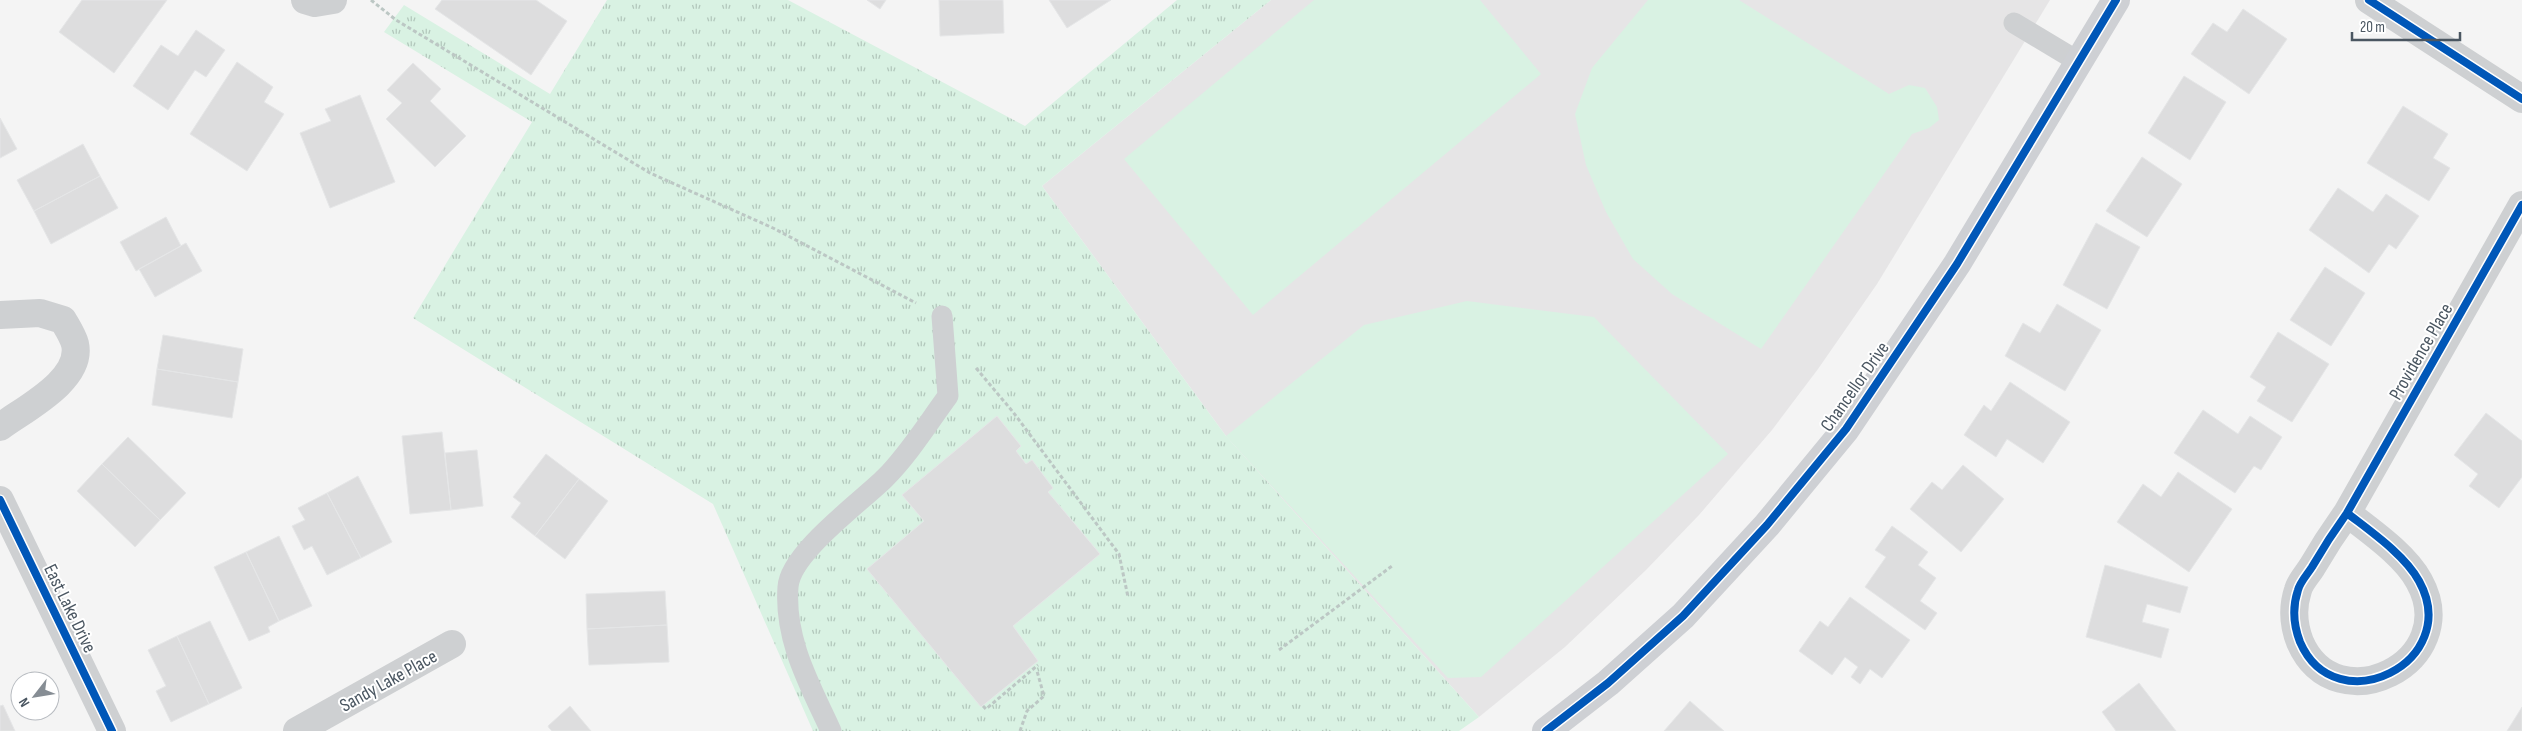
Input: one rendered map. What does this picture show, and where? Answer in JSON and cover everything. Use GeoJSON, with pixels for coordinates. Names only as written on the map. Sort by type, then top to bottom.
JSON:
{"type":"FeatureCollection","features":[{"type":"Feature","properties":{"kind":"street"},"geometry":{"type":"LineString","coordinates":[[305,0],[314,3],[333,0]]}},
{"type":"Feature","properties":{"kind":"street","name":"Chancellor Drive"},"geometry":{"type":"LineString","coordinates":[[1546,731],[1608,683],[1683,616],[1767,525],[1846,429],[1957,264],[2116,0]]}},
{"type":"Feature","properties":{"kind":"street"},"geometry":{"type":"LineString","coordinates":[[2369,0],[2522,99]]}},
{"type":"Feature","properties":{"kind":"street","name":"Providence Place"},"geometry":{"type":"LineString","coordinates":[[2347,513],[2375,535],[2404,562],[2418,580],[2427,602],[2427,626],[2423,641],[2414,654],[2398,670],[2376,680],[2357,682],[2334,676],[2322,670],[2305,653],[2294,628],[2293,611],[2298,588],[2323,546],[2347,513],[2522,205]]}},
{"type":"Feature","properties":{"kind":"street"},"geometry":{"type":"LineString","coordinates":[[0,314],[40,313],[63,320],[75,345],[73,366],[56,387],[0,426]]}},
{"type":"Feature","properties":{"kind":"street","name":"East Lake Drive"},"geometry":{"type":"LineString","coordinates":[[0,500],[112,731]]}},
{"type":"Feature","properties":{"kind":"street","name":"Sandy Lake Place"},"geometry":{"type":"LineString","coordinates":[[297,731],[452,644]]}},
{"type":"Feature","properties":{"kind":"lane"},"geometry":{"type":"LineString","coordinates":[[2014,23],[2079,62]]}},
{"type":"Feature","properties":{"kind":"lane"},"geometry":{"type":"LineString","coordinates":[[831,731],[797,655],[788,622],[788,584],[806,550],[886,477],[948,396],[942,316]]}},
{"type":"Feature","properties":{"kind":"path"},"geometry":{"type":"LineString","coordinates":[[371,0],[396,20],[650,173],[773,228],[942,316]]}},
{"type":"Feature","properties":{"kind":"path"},"geometry":{"type":"LineString","coordinates":[[972,362],[1013,412],[1119,554],[1128,597]]}},
{"type":"Feature","properties":{"kind":"path"},"geometry":{"type":"LineString","coordinates":[[1280,650],[1392,566]]}},
{"type":"Feature","properties":{"kind":"path"},"geometry":{"type":"LineString","coordinates":[[983,706],[986,709],[1038,665]]}},
{"type":"Feature","properties":{"kind":"path"},"geometry":{"type":"LineString","coordinates":[[1020,731],[1028,711],[1044,696],[1037,670]]}},
{"type":"Feature","properties":{"kind":"shaded area"},"geometry":{"type":"Polygon","coordinates":[[[1271,0],[2050,0],[1877,284],[1818,369],[1772,430],[1699,515],[1646,570],[1565,647],[1479,717],[1226,436],[1042,186],[1271,0]]]}},
{"type":"Feature","properties":{"kind":"green space"},"geometry":{"type":"Polygon","coordinates":[[[607,0],[788,0],[1025,126],[1177,0],[1271,0],[1042,186],[1226,436],[1479,717],[1459,731],[813,731],[713,504],[413,318],[532,122],[384,32],[404,5],[550,94],[607,0]]]}},
{"type":"Feature","properties":{"kind":"green space"},"geometry":{"type":"Polygon","coordinates":[[[1314,0],[1480,0],[1541,74],[1253,315],[1124,159],[1314,0]]]}},
{"type":"Feature","properties":{"kind":"green space"},"geometry":{"type":"Polygon","coordinates":[[[1648,0],[1739,0],[1889,94],[1909,85],[1925,88],[1937,107],[1939,120],[1929,128],[1912,134],[1761,349],[1672,294],[1633,259],[1606,212],[1586,165],[1575,114],[1592,68],[1648,0]]]}},
{"type":"Feature","properties":{"kind":"green space"},"geometry":{"type":"Polygon","coordinates":[[[1467,301],[1594,317],[1728,454],[1481,677],[1448,678],[1226,436],[1364,325],[1467,301]]]}},
{"type":"Feature","properties":{"kind":"building"},"geometry":{"type":"Polygon","coordinates":[[[82,0],[167,0],[114,73],[59,32],[82,0]]]}},
{"type":"Feature","properties":{"kind":"building"},"geometry":{"type":"Polygon","coordinates":[[[442,0],[536,0],[567,21],[531,75],[435,9],[442,0]]]}},
{"type":"Feature","properties":{"kind":"building"},"geometry":{"type":"Polygon","coordinates":[[[867,0],[886,0],[880,9],[867,0]]]}},
{"type":"Feature","properties":{"kind":"building"},"geometry":{"type":"Polygon","coordinates":[[[939,0],[1003,0],[1004,33],[940,36],[939,0]]]}},
{"type":"Feature","properties":{"kind":"building"},"geometry":{"type":"Polygon","coordinates":[[[1049,0],[1111,0],[1067,28],[1049,0]]]}},
{"type":"Feature","properties":{"kind":"building"},"geometry":{"type":"Polygon","coordinates":[[[2243,9],[2287,39],[2249,94],[2191,54],[2213,23],[2227,32],[2243,9]]]}},
{"type":"Feature","properties":{"kind":"building"},"geometry":{"type":"Polygon","coordinates":[[[196,30],[225,50],[206,77],[195,70],[168,110],[133,86],[161,45],[178,56],[196,30]]]}},
{"type":"Feature","properties":{"kind":"building"},"geometry":{"type":"Polygon","coordinates":[[[237,62],[273,87],[264,102],[284,114],[247,171],[190,134],[237,62]]]}},
{"type":"Feature","properties":{"kind":"building"},"geometry":{"type":"Polygon","coordinates":[[[413,63],[441,89],[430,101],[466,136],[435,167],[386,119],[402,103],[387,90],[413,63]]]}},
{"type":"Feature","properties":{"kind":"building"},"geometry":{"type":"Polygon","coordinates":[[[2184,76],[2226,102],[2190,160],[2148,133],[2184,76]]]}},
{"type":"Feature","properties":{"kind":"building"},"geometry":{"type":"Polygon","coordinates":[[[360,95],[395,182],[330,208],[300,133],[331,121],[325,109],[360,95]]]}},
{"type":"Feature","properties":{"kind":"building"},"geometry":{"type":"Polygon","coordinates":[[[2403,106],[2448,134],[2433,158],[2450,168],[2429,201],[2367,163],[2403,106]]]}},
{"type":"Feature","properties":{"kind":"building"},"geometry":{"type":"Polygon","coordinates":[[[0,118],[17,149],[0,158],[0,118]]]}},
{"type":"Feature","properties":{"kind":"building"},"geometry":{"type":"Polygon","coordinates":[[[83,144],[100,176],[34,211],[17,180],[83,144]]]}},
{"type":"Feature","properties":{"kind":"building"},"geometry":{"type":"Polygon","coordinates":[[[2142,157],[2182,184],[2147,237],[2106,211],[2142,157]]]}},
{"type":"Feature","properties":{"kind":"building"},"geometry":{"type":"Polygon","coordinates":[[[100,176],[118,208],[51,244],[34,211],[100,176]]]}},
{"type":"Feature","properties":{"kind":"building"},"geometry":{"type":"Polygon","coordinates":[[[2338,188],[2373,212],[2386,194],[2419,216],[2396,249],[2389,244],[2369,273],[2309,230],[2338,188]]]}},
{"type":"Feature","properties":{"kind":"building"},"geometry":{"type":"Polygon","coordinates":[[[166,217],[181,246],[136,271],[120,242],[166,217]]]}},
{"type":"Feature","properties":{"kind":"building"},"geometry":{"type":"Polygon","coordinates":[[[2096,223],[2140,247],[2107,309],[2063,285],[2096,223]]]}},
{"type":"Feature","properties":{"kind":"building"},"geometry":{"type":"Polygon","coordinates":[[[186,243],[202,271],[155,297],[139,269],[186,243]]]}},
{"type":"Feature","properties":{"kind":"building"},"geometry":{"type":"Polygon","coordinates":[[[2325,267],[2365,293],[2331,346],[2290,320],[2325,267]]]}},
{"type":"Feature","properties":{"kind":"building"},"geometry":{"type":"Polygon","coordinates":[[[2057,304],[2101,330],[2065,391],[2005,356],[2023,323],[2040,333],[2057,304]]]}},
{"type":"Feature","properties":{"kind":"building"},"geometry":{"type":"Polygon","coordinates":[[[2278,332],[2329,364],[2292,422],[2257,401],[2266,387],[2250,377],[2278,332]]]}},
{"type":"Feature","properties":{"kind":"building"},"geometry":{"type":"Polygon","coordinates":[[[163,335],[243,349],[238,382],[157,369],[163,335]]]}},
{"type":"Feature","properties":{"kind":"building"},"geometry":{"type":"Polygon","coordinates":[[[157,369],[238,382],[232,418],[152,405],[157,369]]]}},
{"type":"Feature","properties":{"kind":"building"},"geometry":{"type":"Polygon","coordinates":[[[2010,382],[2070,422],[2043,463],[2007,439],[1996,457],[1964,435],[1984,405],[1991,411],[2010,382]]]}},
{"type":"Feature","properties":{"kind":"building"},"geometry":{"type":"Polygon","coordinates":[[[2203,410],[2238,434],[2250,416],[2282,437],[2261,470],[2254,466],[2235,493],[2174,453],[2203,410]]]}},
{"type":"Feature","properties":{"kind":"building"},"geometry":{"type":"Polygon","coordinates":[[[2486,413],[2522,441],[2522,477],[2499,508],[2469,486],[2478,474],[2454,455],[2486,413]]]}},
{"type":"Feature","properties":{"kind":"building"},"geometry":{"type":"Polygon","coordinates":[[[997,416],[1021,446],[1016,451],[1026,464],[1032,460],[1053,488],[1048,492],[1100,554],[1013,626],[1038,661],[981,707],[867,569],[924,521],[902,495],[997,416]]]}},
{"type":"Feature","properties":{"kind":"building"},"geometry":{"type":"Polygon","coordinates":[[[442,432],[451,510],[410,514],[402,436],[442,432]]]}},
{"type":"Feature","properties":{"kind":"building"},"geometry":{"type":"Polygon","coordinates":[[[128,437],[186,493],[160,520],[102,464],[128,437]]]}},
{"type":"Feature","properties":{"kind":"building"},"geometry":{"type":"Polygon","coordinates":[[[477,450],[483,506],[451,510],[445,453],[477,450]]]}},
{"type":"Feature","properties":{"kind":"building"},"geometry":{"type":"Polygon","coordinates":[[[546,454],[579,479],[535,536],[511,517],[521,503],[513,497],[546,454]]]}},
{"type":"Feature","properties":{"kind":"building"},"geometry":{"type":"Polygon","coordinates":[[[102,464],[160,520],[135,547],[77,491],[102,464]]]}},
{"type":"Feature","properties":{"kind":"building"},"geometry":{"type":"Polygon","coordinates":[[[1963,465],[2004,499],[1961,552],[1910,509],[1932,482],[1942,490],[1963,465]]]}},
{"type":"Feature","properties":{"kind":"building"},"geometry":{"type":"Polygon","coordinates":[[[2178,472],[2232,509],[2189,572],[2117,522],[2143,484],[2161,497],[2178,472]]]}},
{"type":"Feature","properties":{"kind":"building"},"geometry":{"type":"Polygon","coordinates":[[[358,476],[392,542],[361,558],[327,493],[358,476]]]}},
{"type":"Feature","properties":{"kind":"building"},"geometry":{"type":"Polygon","coordinates":[[[579,479],[608,501],[565,559],[535,536],[579,479]]]}},
{"type":"Feature","properties":{"kind":"building"},"geometry":{"type":"Polygon","coordinates":[[[327,493],[361,558],[327,575],[312,546],[304,550],[292,526],[305,520],[298,508],[327,493]]]}},
{"type":"Feature","properties":{"kind":"building"},"geometry":{"type":"Polygon","coordinates":[[[1892,526],[1928,552],[1918,565],[1936,578],[1920,601],[1937,613],[1925,630],[1865,587],[1886,557],[1875,550],[1892,526]]]}},
{"type":"Feature","properties":{"kind":"building"},"geometry":{"type":"Polygon","coordinates":[[[279,536],[312,606],[279,621],[246,552],[279,536]]]}},
{"type":"Feature","properties":{"kind":"building"},"geometry":{"type":"Polygon","coordinates":[[[246,552],[279,621],[268,627],[270,632],[249,641],[214,567],[246,552]]]}},
{"type":"Feature","properties":{"kind":"building"},"geometry":{"type":"Polygon","coordinates":[[[2105,565],[2188,587],[2180,613],[2147,604],[2142,622],[2169,629],[2161,658],[2086,637],[2105,565]]]}},
{"type":"Feature","properties":{"kind":"building"},"geometry":{"type":"Polygon","coordinates":[[[665,591],[667,625],[587,629],[586,594],[665,591]]]}},
{"type":"Feature","properties":{"kind":"building"},"geometry":{"type":"Polygon","coordinates":[[[1850,597],[1910,640],[1882,678],[1870,669],[1860,684],[1851,677],[1858,667],[1845,657],[1832,675],[1799,651],[1820,621],[1828,627],[1850,597]]]}},
{"type":"Feature","properties":{"kind":"building"},"geometry":{"type":"Polygon","coordinates":[[[210,621],[242,688],[209,704],[177,636],[210,621]]]}},
{"type":"Feature","properties":{"kind":"building"},"geometry":{"type":"Polygon","coordinates":[[[667,625],[669,662],[589,665],[587,629],[667,625]]]}},
{"type":"Feature","properties":{"kind":"building"},"geometry":{"type":"Polygon","coordinates":[[[177,636],[209,704],[171,722],[156,691],[166,686],[148,650],[177,636]]]}},
{"type":"Feature","properties":{"kind":"building"},"geometry":{"type":"Polygon","coordinates":[[[2139,683],[2176,731],[2116,731],[2102,712],[2139,683]]]}},
{"type":"Feature","properties":{"kind":"building"},"geometry":{"type":"Polygon","coordinates":[[[1690,701],[1724,731],[1664,731],[1690,701]]]}},
{"type":"Feature","properties":{"kind":"building"},"geometry":{"type":"Polygon","coordinates":[[[3,705],[15,731],[0,731],[0,706],[3,705]]]}},
{"type":"Feature","properties":{"kind":"building"},"geometry":{"type":"Polygon","coordinates":[[[570,706],[591,731],[552,731],[549,728],[548,726],[570,706]]]}},
{"type":"Feature","properties":{"kind":"building"},"geometry":{"type":"Polygon","coordinates":[[[2522,707],[2522,731],[2507,731],[2522,707]]]}},
{"type":"Feature","properties":{"kind":"cycle path"},"geometry":{"type":"LineString","coordinates":[[1546,731],[1608,683],[1683,616],[1767,525],[1846,429],[1957,264],[2116,0]]}},
{"type":"Feature","properties":{"kind":"cycle path"},"geometry":{"type":"LineString","coordinates":[[2369,0],[2522,99]]}},
{"type":"Feature","properties":{"kind":"cycle path"},"geometry":{"type":"LineString","coordinates":[[2347,513],[2386,544],[2413,571],[2419,581],[2428,610],[2424,636],[2411,658],[2390,673],[2365,681],[2340,679],[2317,667],[2300,642],[2296,629],[2294,610],[2299,587],[2347,513],[2522,205]]}},
{"type":"Feature","properties":{"kind":"cycle path"},"geometry":{"type":"LineString","coordinates":[[0,500],[112,731]]}}]}
